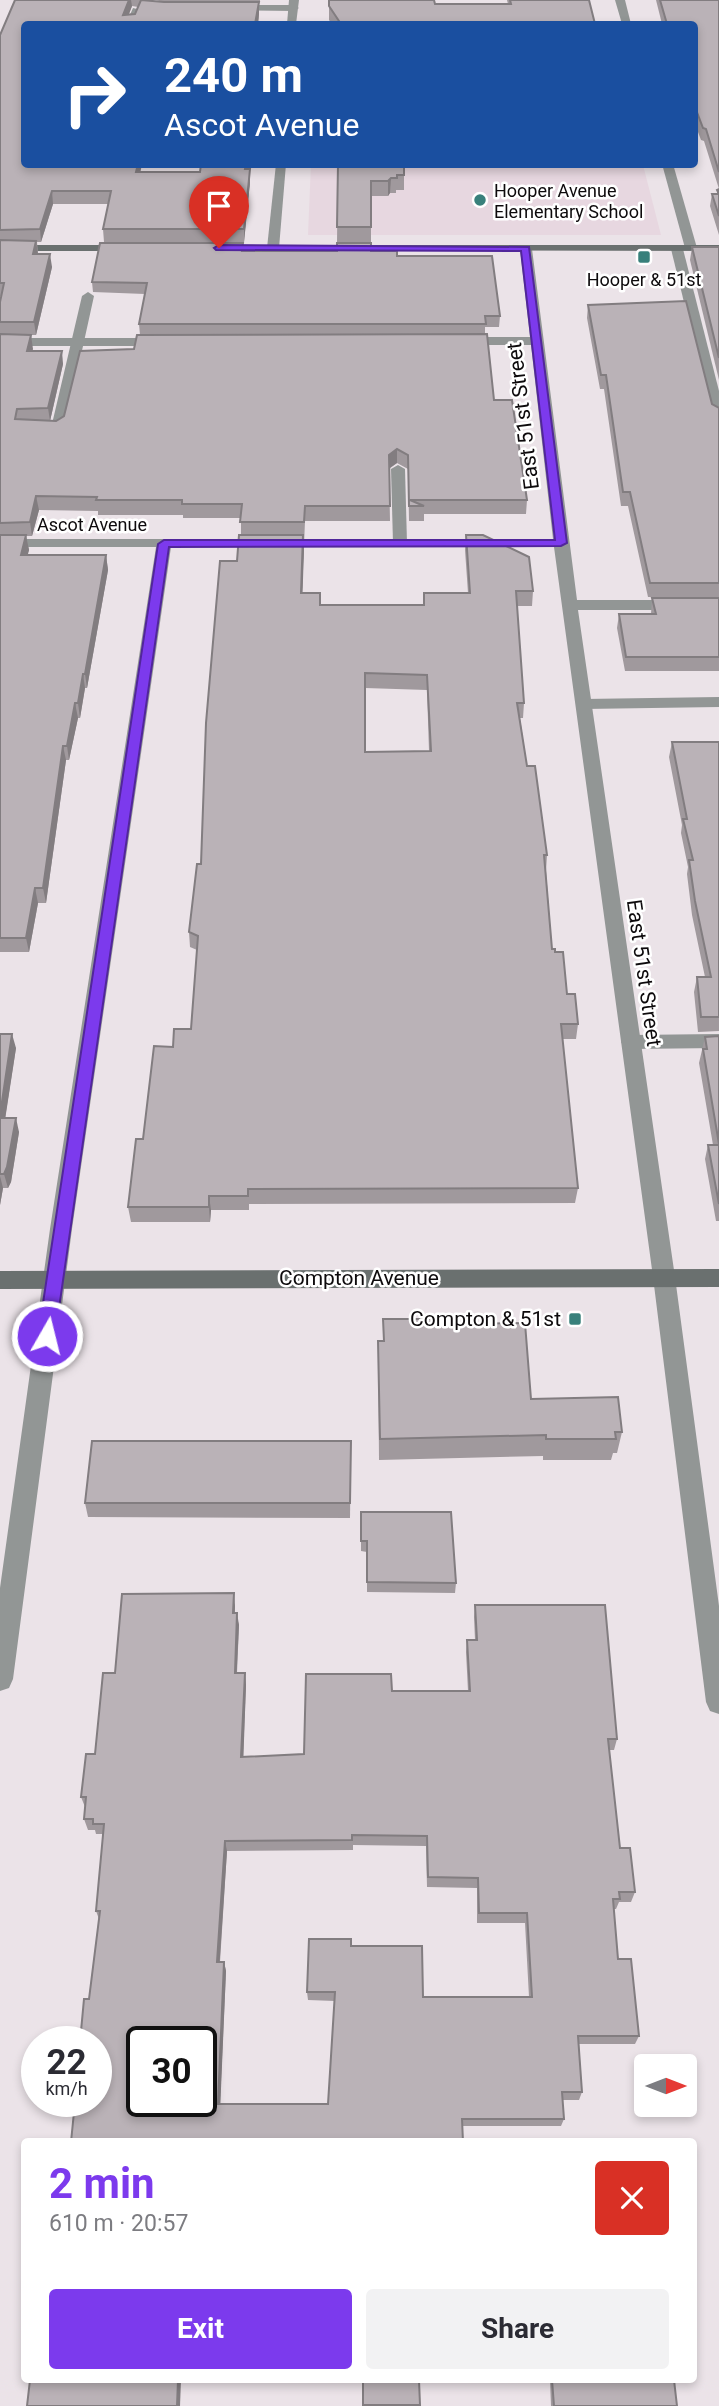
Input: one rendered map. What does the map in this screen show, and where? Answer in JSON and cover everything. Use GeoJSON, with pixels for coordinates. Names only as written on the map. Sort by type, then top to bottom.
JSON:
{"type":"FeatureCollection","features":[{"type":"Feature","properties":{"kind":"street"},"geometry":{"type":"LineString","coordinates":[[620,0],[626,21]]}},
{"type":"Feature","properties":{"kind":"street"},"geometry":{"type":"LineString","coordinates":[[227,8],[294,4]]}},
{"type":"Feature","properties":{"kind":"street"},"geometry":{"type":"LineString","coordinates":[[131,21],[136,10]]}},
{"type":"Feature","properties":{"kind":"street"},"geometry":{"type":"LineString","coordinates":[[274,248],[281,168]]}},
{"type":"Feature","properties":{"kind":"street"},"geometry":{"type":"LineString","coordinates":[[668,168],[691,248]]}},
{"type":"Feature","properties":{"kind":"street"},"geometry":{"type":"LineString","coordinates":[[0,248],[137,248]]}},
{"type":"Feature","properties":{"kind":"street"},"geometry":{"type":"LineString","coordinates":[[205,248],[719,248]]}},
{"type":"Feature","properties":{"kind":"street","name":"East 51st Street"},"geometry":{"type":"LineString","coordinates":[[526,249],[561,543],[664,1277],[710,1565],[719,1702]]}},
{"type":"Feature","properties":{"kind":"street"},"geometry":{"type":"LineString","coordinates":[[677,249],[719,417]]}},
{"type":"Feature","properties":{"kind":"street"},"geometry":{"type":"LineString","coordinates":[[24,428],[58,428],[88,296]]}},
{"type":"Feature","properties":{"kind":"street"},"geometry":{"type":"LineString","coordinates":[[439,341],[537,341]]}},
{"type":"Feature","properties":{"kind":"street"},"geometry":{"type":"LineString","coordinates":[[0,342],[176,342]]}},
{"type":"Feature","properties":{"kind":"street"},"geometry":{"type":"LineString","coordinates":[[398,468],[400,543]]}},
{"type":"Feature","properties":{"kind":"street","name":"Ascot Avenue"},"geometry":{"type":"LineString","coordinates":[[0,542],[561,543]]}},
{"type":"Feature","properties":{"kind":"street"},"geometry":{"type":"LineString","coordinates":[[0,1679],[54,1279],[164,544]]}},
{"type":"Feature","properties":{"kind":"street"},"geometry":{"type":"LineString","coordinates":[[570,605],[719,605]]}},
{"type":"Feature","properties":{"kind":"street"},"geometry":{"type":"LineString","coordinates":[[584,704],[719,702]]}},
{"type":"Feature","properties":{"kind":"street"},"geometry":{"type":"LineString","coordinates":[[631,1042],[719,1041]]}},
{"type":"Feature","properties":{"kind":"street","name":"Compton Avenue"},"geometry":{"type":"LineString","coordinates":[[0,1280],[719,1278]]}},
{"type":"Feature","properties":{"kind":"shaded area","name":"Hooper Avenue Elementary School"},"geometry":{"type":"Polygon","coordinates":[[[311,168],[644,168],[661,235],[308,235],[311,168]]]}},
{"type":"Feature","properties":{"kind":"building"},"geometry":{"type":"Polygon","coordinates":[[[15,0],[129,0],[123,15],[135,14],[141,0],[259,2],[256,21],[21,21],[21,168],[137,168],[136,172],[200,172],[200,168],[250,169],[244,229],[103,229],[111,191],[52,191],[40,229],[0,230],[0,35],[15,0]]]}},
{"type":"Feature","properties":{"kind":"building"},"geometry":{"type":"Polygon","coordinates":[[[329,0],[434,0],[435,4],[511,4],[510,0],[589,0],[594,21],[339,21],[329,6],[329,0]]]}},
{"type":"Feature","properties":{"kind":"building"},"geometry":{"type":"Polygon","coordinates":[[[660,0],[719,0],[719,172],[706,129],[703,128],[698,115],[698,21],[666,21],[660,0]]]}},
{"type":"Feature","properties":{"kind":"building"},"geometry":{"type":"Polygon","coordinates":[[[338,168],[404,168],[404,175],[397,175],[397,178],[371,181],[371,227],[337,227],[338,168]]]}},
{"type":"Feature","properties":{"kind":"building"},"geometry":{"type":"Polygon","coordinates":[[[712,194],[719,194],[719,216],[712,194]]]}},
{"type":"Feature","properties":{"kind":"building"},"geometry":{"type":"Polygon","coordinates":[[[0,240],[36,241],[33,254],[50,254],[34,322],[0,322],[4,283],[0,283],[0,240]]]}},
{"type":"Feature","properties":{"kind":"building"},"geometry":{"type":"Polygon","coordinates":[[[100,243],[243,243],[242,251],[337,251],[337,243],[371,243],[371,251],[397,251],[397,256],[492,256],[500,316],[485,316],[486,324],[139,324],[147,283],[92,282],[100,243]]]}},
{"type":"Feature","properties":{"kind":"building"},"geometry":{"type":"Polygon","coordinates":[[[692,247],[719,247],[719,358],[692,247]]]}},
{"type":"Feature","properties":{"kind":"building"},"geometry":{"type":"Polygon","coordinates":[[[686,301],[712,404],[719,408],[719,583],[650,583],[630,492],[623,492],[606,375],[601,375],[588,305],[686,301]]]}},
{"type":"Feature","properties":{"kind":"building"},"geometry":{"type":"Polygon","coordinates":[[[0,334],[31,335],[27,351],[62,351],[48,408],[17,409],[15,419],[56,421],[64,416],[80,351],[134,349],[137,335],[487,334],[494,400],[512,400],[527,500],[410,500],[424,506],[409,506],[408,455],[397,449],[389,455],[390,506],[305,506],[304,522],[240,522],[242,504],[182,504],[182,500],[96,500],[97,497],[36,496],[30,522],[0,523],[0,334]]]}},
{"type":"Feature","properties":{"kind":"building"},"geometry":{"type":"Polygon","coordinates":[[[0,535],[26,535],[21,555],[106,555],[85,674],[78,703],[75,703],[67,746],[63,746],[43,888],[35,888],[26,938],[0,938],[0,535]]]}},
{"type":"Feature","properties":{"kind":"building"},"geometry":{"type":"Polygon","coordinates":[[[239,535],[303,535],[301,593],[320,593],[320,605],[424,605],[424,593],[470,593],[466,535],[483,535],[529,557],[533,591],[516,591],[524,703],[517,703],[527,766],[535,766],[547,855],[544,855],[552,949],[555,949],[555,952],[563,952],[567,994],[575,994],[578,1024],[561,1024],[578,1188],[248,1189],[248,1196],[209,1196],[209,1207],[128,1207],[136,1139],[143,1139],[154,1046],[173,1047],[174,1029],[191,1029],[198,936],[189,932],[197,864],[201,864],[206,723],[220,561],[237,561],[239,535]],[[365,673],[365,752],[431,751],[427,675],[365,673]]]}},
{"type":"Feature","properties":{"kind":"building"},"geometry":{"type":"Polygon","coordinates":[[[652,598],[719,598],[719,657],[626,657],[619,614],[656,614],[652,598]]]}},
{"type":"Feature","properties":{"kind":"building"},"geometry":{"type":"Polygon","coordinates":[[[672,742],[719,742],[719,1017],[701,1017],[697,977],[711,977],[695,901],[689,860],[693,860],[683,819],[687,819],[672,742]]]}},
{"type":"Feature","properties":{"kind":"building"},"geometry":{"type":"Polygon","coordinates":[[[0,1034],[12,1034],[0,1115],[0,1034]]]}},
{"type":"Feature","properties":{"kind":"building"},"geometry":{"type":"Polygon","coordinates":[[[719,1036],[719,1144],[703,1049],[707,1049],[705,1037],[719,1036]]]}},
{"type":"Feature","properties":{"kind":"building"},"geometry":{"type":"Polygon","coordinates":[[[0,1118],[16,1118],[4,1174],[0,1174],[0,1118]]]}},
{"type":"Feature","properties":{"kind":"building"},"geometry":{"type":"Polygon","coordinates":[[[708,1145],[719,1145],[719,1204],[708,1145]]]}},
{"type":"Feature","properties":{"kind":"building"},"geometry":{"type":"Polygon","coordinates":[[[383,1319],[438,1319],[438,1324],[525,1323],[531,1399],[618,1397],[622,1432],[615,1432],[616,1439],[546,1439],[546,1435],[380,1439],[378,1341],[384,1341],[383,1319]]]}},
{"type":"Feature","properties":{"kind":"building"},"geometry":{"type":"Polygon","coordinates":[[[92,1441],[351,1441],[350,1503],[85,1503],[92,1441]]]}},
{"type":"Feature","properties":{"kind":"building"},"geometry":{"type":"Polygon","coordinates":[[[361,1512],[451,1512],[456,1583],[367,1582],[367,1541],[361,1541],[361,1512]]]}},
{"type":"Feature","properties":{"kind":"building"},"geometry":{"type":"Polygon","coordinates":[[[234,1593],[233,1613],[237,1613],[235,1673],[245,1673],[241,1757],[304,1754],[306,1674],[391,1674],[392,1691],[470,1691],[467,1640],[477,1640],[475,1605],[605,1605],[617,1739],[608,1739],[620,1848],[630,1848],[635,1892],[619,1892],[620,1899],[613,1899],[618,1959],[631,1959],[639,2036],[578,2036],[582,2092],[562,2092],[564,2119],[462,2119],[463,2138],[71,2138],[74,2117],[112,2117],[112,2026],[81,2026],[84,1999],[89,1999],[100,1911],[96,1911],[104,1824],[93,1824],[93,1819],[84,1819],[86,1797],[81,1797],[86,1754],[95,1754],[103,1673],[115,1673],[122,1594],[234,1593]],[[352,1835],[352,1840],[225,1841],[217,1962],[224,1962],[218,2104],[328,2104],[335,1992],[307,1992],[309,1939],[351,1939],[351,1946],[422,1946],[423,1997],[532,1997],[527,1913],[479,1913],[478,1878],[428,1877],[427,1836],[352,1835]]]}},
{"type":"Feature","properties":{"kind":"building"},"geometry":{"type":"Polygon","coordinates":[[[30,2383],[178,2383],[177,2406],[27,2406],[30,2383]]]}},
{"type":"Feature","properties":{"kind":"building"},"geometry":{"type":"Polygon","coordinates":[[[363,2383],[419,2383],[420,2405],[363,2405],[363,2383]]]}},
{"type":"Feature","properties":{"kind":"building"},"geometry":{"type":"Polygon","coordinates":[[[552,2383],[674,2383],[677,2406],[554,2406],[552,2383]]]}},
{"type":"Feature","properties":{"kind":"place","name":"Hooper Avenue Elementary School"},"geometry":{"type":"Point","coordinates":[480,200]}},
{"type":"Feature","properties":{"kind":"place","name":"Hooper & 51st"},"geometry":{"type":"Point","coordinates":[644,257]}},
{"type":"Feature","properties":{"kind":"place","name":"Compton & 51st"},"geometry":{"type":"Point","coordinates":[575,1319]}},
{"type":"Feature","properties":{"kind":"route"},"geometry":{"type":"LineString","coordinates":[[47,1336],[164,544],[561,543],[526,249],[219,248]]}}]}
